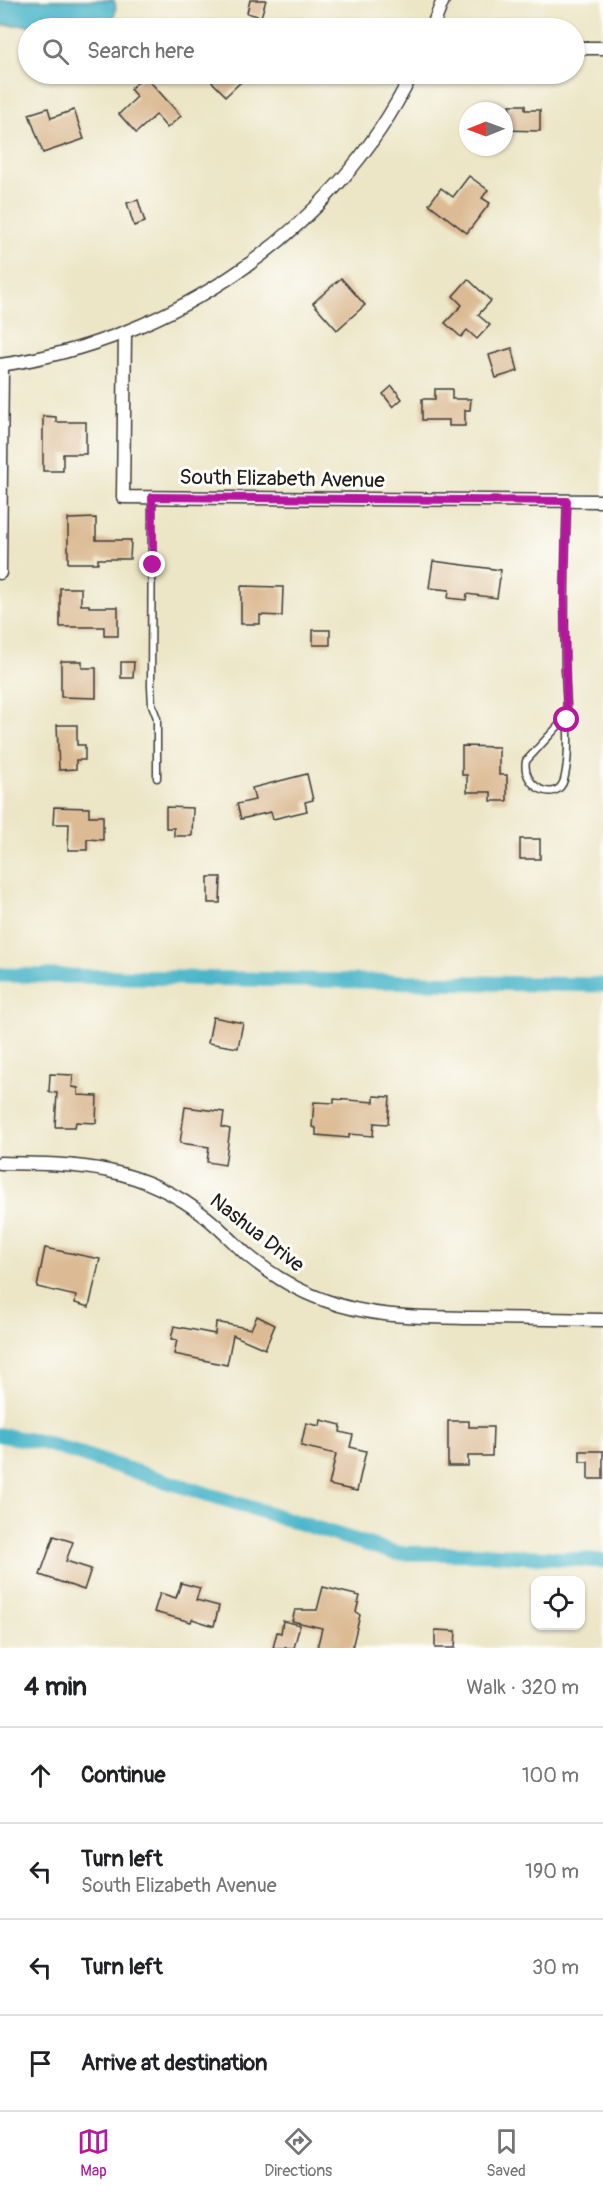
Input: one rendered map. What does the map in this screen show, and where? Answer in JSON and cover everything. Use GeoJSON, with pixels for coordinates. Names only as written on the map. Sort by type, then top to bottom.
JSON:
{"type":"FeatureCollection","features":[{"type":"Feature","properties":{"kind":"street"},"geometry":{"type":"LineString","coordinates":[[436,18],[443,0]]}},
{"type":"Feature","properties":{"kind":"street"},"geometry":{"type":"LineString","coordinates":[[585,48],[603,48]]}},
{"type":"Feature","properties":{"kind":"street"},"geometry":{"type":"LineString","coordinates":[[0,573],[1,365],[80,348],[125,333],[174,311],[238,273],[272,247],[334,187],[386,119],[406,84]]}},
{"type":"Feature","properties":{"kind":"street","name":"South Elizabeth Avenue"},"geometry":{"type":"LineString","coordinates":[[125,333],[123,496],[603,501]]}},
{"type":"Feature","properties":{"kind":"street","name":"Nashua Drive"},"geometry":{"type":"LineString","coordinates":[[0,1163],[88,1166],[120,1173],[150,1184],[180,1199],[207,1217],[248,1255],[274,1275],[322,1300],[354,1310],[408,1317],[603,1320]]}},
{"type":"Feature","properties":{"kind":"lane"},"geometry":{"type":"LineString","coordinates":[[152,497],[151,687],[152,705],[157,718],[157,778]]}},
{"type":"Feature","properties":{"kind":"lane"},"geometry":{"type":"LineString","coordinates":[[567,501],[564,598],[567,720],[567,762],[563,783],[556,790],[549,792],[534,787],[525,770],[526,762],[560,724],[567,720]]}},
{"type":"Feature","properties":{"kind":"water"},"geometry":{"type":"Polygon","coordinates":[[[0,0],[114,0],[115,4],[113,18],[18,18],[18,25],[0,25],[0,0]]]}},
{"type":"Feature","properties":{"kind":"building"},"geometry":{"type":"Polygon","coordinates":[[[250,0],[266,0],[261,17],[247,13],[250,0]]]}},
{"type":"Feature","properties":{"kind":"building"},"geometry":{"type":"Polygon","coordinates":[[[136,84],[152,84],[181,116],[167,128],[156,115],[136,133],[119,114],[137,97],[130,89],[136,84]]]}},
{"type":"Feature","properties":{"kind":"building"},"geometry":{"type":"Polygon","coordinates":[[[214,84],[239,84],[226,96],[214,84]]]}},
{"type":"Feature","properties":{"kind":"building"},"geometry":{"type":"Polygon","coordinates":[[[513,105],[525,105],[525,110],[540,110],[540,131],[513,130],[513,105]]]}},
{"type":"Feature","properties":{"kind":"building"},"geometry":{"type":"Polygon","coordinates":[[[48,108],[51,118],[74,110],[84,139],[43,153],[29,114],[48,108]]]}},
{"type":"Feature","properties":{"kind":"building"},"geometry":{"type":"Polygon","coordinates":[[[469,176],[488,190],[482,198],[490,203],[467,233],[429,204],[441,188],[453,197],[469,176]]]}},
{"type":"Feature","properties":{"kind":"building"},"geometry":{"type":"Polygon","coordinates":[[[138,200],[145,222],[134,226],[127,203],[138,200]]]}},
{"type":"Feature","properties":{"kind":"building"},"geometry":{"type":"Polygon","coordinates":[[[341,278],[365,305],[337,330],[313,303],[341,278]]]}},
{"type":"Feature","properties":{"kind":"building"},"geometry":{"type":"Polygon","coordinates":[[[468,279],[491,301],[478,315],[490,325],[477,339],[467,330],[461,337],[445,323],[462,305],[453,296],[468,279]]]}},
{"type":"Feature","properties":{"kind":"building"},"geometry":{"type":"Polygon","coordinates":[[[512,348],[518,371],[496,378],[489,355],[512,348]]]}},
{"type":"Feature","properties":{"kind":"building"},"geometry":{"type":"Polygon","coordinates":[[[392,386],[402,399],[393,407],[383,394],[392,386]]]}},
{"type":"Feature","properties":{"kind":"building"},"geometry":{"type":"Polygon","coordinates":[[[435,389],[452,389],[452,399],[471,399],[470,410],[465,410],[465,426],[449,426],[449,420],[422,420],[422,399],[435,399],[435,389]]]}},
{"type":"Feature","properties":{"kind":"building"},"geometry":{"type":"Polygon","coordinates":[[[43,416],[56,417],[56,422],[86,422],[86,454],[63,454],[63,471],[43,471],[43,416]]]}},
{"type":"Feature","properties":{"kind":"building"},"geometry":{"type":"Polygon","coordinates":[[[96,518],[96,540],[131,540],[130,559],[98,559],[98,563],[68,563],[68,519],[96,518]]]}},
{"type":"Feature","properties":{"kind":"building"},"geometry":{"type":"Polygon","coordinates":[[[433,561],[501,570],[497,598],[467,594],[466,600],[448,598],[449,590],[429,588],[433,561]]]}},
{"type":"Feature","properties":{"kind":"building"},"geometry":{"type":"Polygon","coordinates":[[[241,586],[283,587],[282,616],[260,615],[260,624],[241,624],[241,586]]]}},
{"type":"Feature","properties":{"kind":"building"},"geometry":{"type":"Polygon","coordinates":[[[60,588],[81,588],[81,605],[118,607],[118,636],[104,636],[104,627],[60,627],[60,588]]]}},
{"type":"Feature","properties":{"kind":"building"},"geometry":{"type":"Polygon","coordinates":[[[313,630],[330,630],[330,645],[313,645],[313,630]]]}},
{"type":"Feature","properties":{"kind":"building"},"geometry":{"type":"Polygon","coordinates":[[[61,661],[82,661],[82,668],[96,668],[96,698],[61,697],[61,661]]]}},
{"type":"Feature","properties":{"kind":"building"},"geometry":{"type":"Polygon","coordinates":[[[121,662],[134,662],[133,678],[121,678],[121,662]]]}},
{"type":"Feature","properties":{"kind":"building"},"geometry":{"type":"Polygon","coordinates":[[[57,725],[77,725],[77,745],[85,745],[85,760],[76,760],[76,769],[59,770],[57,725]]]}},
{"type":"Feature","properties":{"kind":"building"},"geometry":{"type":"Polygon","coordinates":[[[462,746],[499,747],[499,775],[507,775],[507,801],[491,801],[491,792],[467,792],[467,775],[462,775],[462,746]]]}},
{"type":"Feature","properties":{"kind":"building"},"geometry":{"type":"Polygon","coordinates":[[[307,774],[313,800],[305,802],[307,811],[273,819],[271,812],[241,819],[237,804],[255,800],[252,788],[307,774]]]}},
{"type":"Feature","properties":{"kind":"building"},"geometry":{"type":"Polygon","coordinates":[[[54,807],[89,808],[89,816],[103,816],[103,840],[87,839],[87,850],[68,850],[69,824],[53,824],[54,807]]]}},
{"type":"Feature","properties":{"kind":"building"},"geometry":{"type":"Polygon","coordinates":[[[166,807],[193,808],[192,836],[174,836],[174,828],[166,828],[166,807]]]}},
{"type":"Feature","properties":{"kind":"building"},"geometry":{"type":"Polygon","coordinates":[[[520,839],[540,839],[540,859],[520,859],[520,839]]]}},
{"type":"Feature","properties":{"kind":"building"},"geometry":{"type":"Polygon","coordinates":[[[208,877],[221,877],[220,903],[208,903],[208,877]]]}},
{"type":"Feature","properties":{"kind":"building"},"geometry":{"type":"Polygon","coordinates":[[[213,1017],[243,1023],[238,1048],[208,1043],[213,1017]]]}},
{"type":"Feature","properties":{"kind":"building"},"geometry":{"type":"Polygon","coordinates":[[[50,1074],[73,1075],[72,1087],[78,1088],[78,1095],[97,1096],[96,1123],[76,1122],[75,1127],[55,1127],[57,1093],[49,1092],[50,1074]]]}},
{"type":"Feature","properties":{"kind":"building"},"geometry":{"type":"Polygon","coordinates":[[[374,1096],[390,1097],[388,1124],[374,1123],[373,1136],[349,1134],[349,1138],[316,1135],[316,1128],[312,1127],[314,1102],[334,1103],[334,1099],[374,1102],[374,1096]]]}},
{"type":"Feature","properties":{"kind":"building"},"geometry":{"type":"Polygon","coordinates":[[[185,1107],[224,1112],[222,1127],[230,1129],[225,1165],[207,1162],[209,1147],[180,1143],[185,1107]]]}},
{"type":"Feature","properties":{"kind":"building"},"geometry":{"type":"Polygon","coordinates":[[[45,1248],[100,1259],[89,1307],[75,1303],[76,1296],[37,1287],[45,1248]]]}},
{"type":"Feature","properties":{"kind":"building"},"geometry":{"type":"Polygon","coordinates":[[[257,1316],[275,1325],[265,1349],[233,1335],[227,1365],[174,1354],[177,1340],[171,1339],[174,1326],[215,1334],[216,1322],[251,1329],[257,1316]]]}},
{"type":"Feature","properties":{"kind":"building"},"geometry":{"type":"Polygon","coordinates":[[[321,1420],[341,1425],[340,1432],[353,1435],[350,1447],[366,1451],[357,1491],[329,1485],[336,1454],[301,1446],[306,1423],[320,1426],[321,1420]]]}},
{"type":"Feature","properties":{"kind":"building"},"geometry":{"type":"Polygon","coordinates":[[[448,1421],[469,1421],[469,1427],[493,1427],[492,1456],[468,1456],[468,1466],[448,1466],[448,1421]]]}},
{"type":"Feature","properties":{"kind":"building"},"geometry":{"type":"Polygon","coordinates":[[[580,1451],[603,1451],[603,1479],[588,1479],[588,1462],[580,1462],[580,1451]]]}},
{"type":"Feature","properties":{"kind":"building"},"geometry":{"type":"Polygon","coordinates":[[[54,1536],[73,1542],[66,1561],[91,1569],[84,1590],[40,1575],[54,1536]]]}},
{"type":"Feature","properties":{"kind":"building"},"geometry":{"type":"Polygon","coordinates":[[[181,1583],[200,1588],[196,1600],[219,1606],[214,1626],[192,1619],[191,1622],[154,1612],[160,1593],[176,1598],[181,1583]]]}},
{"type":"Feature","properties":{"kind":"building"},"geometry":{"type":"Polygon","coordinates":[[[323,1587],[360,1596],[356,1612],[360,1615],[352,1648],[317,1648],[322,1628],[292,1621],[295,1610],[317,1610],[323,1587]]]}},
{"type":"Feature","properties":{"kind":"building"},"geometry":{"type":"Polygon","coordinates":[[[283,1621],[300,1625],[294,1648],[273,1648],[277,1632],[281,1633],[283,1621]]]}},
{"type":"Feature","properties":{"kind":"building"},"geometry":{"type":"Polygon","coordinates":[[[435,1630],[456,1631],[455,1648],[435,1648],[435,1630]]]}},
{"type":"Feature","properties":{"kind":"waterway"},"geometry":{"type":"LineString","coordinates":[[0,975],[603,985]]}},
{"type":"Feature","properties":{"kind":"waterway"},"geometry":{"type":"LineString","coordinates":[[0,1435],[41,1442],[395,1553],[489,1554],[603,1561]]}},
{"type":"Feature","properties":{"kind":"route"},"geometry":{"type":"LineString","coordinates":[[153,565],[152,497],[567,501],[564,598],[567,720]]}}]}
